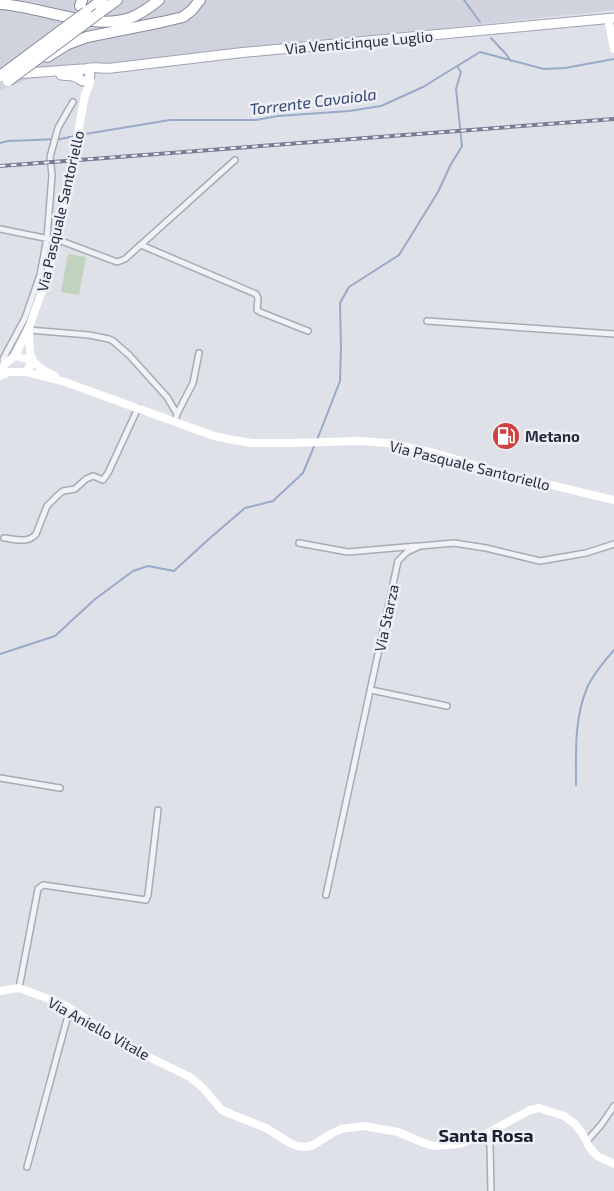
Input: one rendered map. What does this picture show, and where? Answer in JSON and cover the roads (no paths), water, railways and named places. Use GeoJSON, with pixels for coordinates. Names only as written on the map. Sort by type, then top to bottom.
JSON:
{"type":"FeatureCollection","features":[{"type":"Feature","properties":{"kind":"highway"},"geometry":{"type":"LineString","coordinates":[[0,76],[34,45],[82,6],[102,0]]}},
{"type":"Feature","properties":{"kind":"highway"},"geometry":{"type":"LineString","coordinates":[[0,87],[117,0]]}},
{"type":"Feature","properties":{"kind":"highway"},"geometry":{"type":"LineString","coordinates":[[0,4],[100,22],[112,22],[140,14],[159,0]]}},
{"type":"Feature","properties":{"kind":"highway"},"geometry":{"type":"LineString","coordinates":[[20,72],[76,40],[183,17],[200,0]]}},
{"type":"Feature","properties":{"kind":"main road","name":"Via Venticinque Luglio"},"geometry":{"type":"LineString","coordinates":[[0,76],[85,75],[104,68],[238,53],[611,19]]}},
{"type":"Feature","properties":{"kind":"main road"},"geometry":{"type":"LineString","coordinates":[[0,80],[85,75]]}},
{"type":"Feature","properties":{"kind":"street"},"geometry":{"type":"LineString","coordinates":[[611,19],[614,49]]}},
{"type":"Feature","properties":{"kind":"street","name":"Via Pasquale Santoriello"},"geometry":{"type":"LineString","coordinates":[[30,328],[50,268],[85,95],[90,83],[85,75]]}},
{"type":"Feature","properties":{"kind":"street"},"geometry":{"type":"LineString","coordinates":[[4,370],[3,359],[25,318],[40,275],[47,238],[52,186],[50,157],[58,128],[66,112],[74,102]]}},
{"type":"Feature","properties":{"kind":"street"},"geometry":{"type":"LineString","coordinates":[[0,230],[64,242],[117,262],[126,259],[235,160]]}},
{"type":"Feature","properties":{"kind":"street"},"geometry":{"type":"LineString","coordinates":[[141,245],[256,294],[258,298],[257,310],[308,332]]}},
{"type":"Feature","properties":{"kind":"street"},"geometry":{"type":"LineString","coordinates":[[426,321],[614,334]]}},
{"type":"Feature","properties":{"kind":"street"},"geometry":{"type":"LineString","coordinates":[[0,376],[15,356],[30,328]]}},
{"type":"Feature","properties":{"kind":"street"},"geometry":{"type":"LineString","coordinates":[[30,328],[30,353],[33,361]]}},
{"type":"Feature","properties":{"kind":"street"},"geometry":{"type":"LineString","coordinates":[[30,328],[89,335],[113,341],[129,355],[167,397],[176,418]]}},
{"type":"Feature","properties":{"kind":"street"},"geometry":{"type":"LineString","coordinates":[[7,349],[15,356],[26,372]]}},
{"type":"Feature","properties":{"kind":"street"},"geometry":{"type":"LineString","coordinates":[[176,418],[193,383],[199,354]]}},
{"type":"Feature","properties":{"kind":"street"},"geometry":{"type":"LineString","coordinates":[[15,356],[33,361],[43,370],[65,382]]}},
{"type":"Feature","properties":{"kind":"street"},"geometry":{"type":"LineString","coordinates":[[26,372],[33,361]]}},
{"type":"Feature","properties":{"kind":"street"},"geometry":{"type":"LineString","coordinates":[[4,370],[26,372],[65,382]]}},
{"type":"Feature","properties":{"kind":"street","name":"Via Pasquale Santoriello"},"geometry":{"type":"LineString","coordinates":[[65,382],[138,408],[176,418],[214,436],[233,440],[268,443],[359,440],[388,443],[435,452],[501,473],[614,500]]}},
{"type":"Feature","properties":{"kind":"street"},"geometry":{"type":"LineString","coordinates":[[4,538],[29,540],[36,534],[47,506],[58,494],[75,489],[86,479],[93,476],[103,480],[138,408]]}},
{"type":"Feature","properties":{"kind":"street"},"geometry":{"type":"LineString","coordinates":[[299,543],[348,552],[420,546]]}},
{"type":"Feature","properties":{"kind":"street","name":"Via Starza"},"geometry":{"type":"LineString","coordinates":[[326,895],[398,561],[407,552],[420,546],[454,543],[486,548],[540,561],[586,553],[614,544]]}},
{"type":"Feature","properties":{"kind":"street"},"geometry":{"type":"LineString","coordinates":[[370,690],[447,706]]}},
{"type":"Feature","properties":{"kind":"street"},"geometry":{"type":"LineString","coordinates":[[0,778],[60,788]]}},
{"type":"Feature","properties":{"kind":"street"},"geometry":{"type":"LineString","coordinates":[[19,988],[38,889],[43,885],[146,900],[158,810]]}},
{"type":"Feature","properties":{"kind":"street","name":"Via Aniello Vitale"},"geometry":{"type":"LineString","coordinates":[[0,991],[19,988],[70,1008],[126,1046],[196,1080],[222,1110],[266,1128],[297,1146],[313,1145],[341,1130],[364,1126],[398,1132],[434,1146],[459,1144],[486,1134],[530,1110],[539,1108],[564,1116],[575,1124],[582,1133],[589,1148],[597,1156],[614,1164]]}},
{"type":"Feature","properties":{"kind":"street"},"geometry":{"type":"LineString","coordinates":[[27,1167],[70,1008]]}},
{"type":"Feature","properties":{"kind":"street"},"geometry":{"type":"LineString","coordinates":[[586,1142],[614,1106]]}},
{"type":"Feature","properties":{"kind":"street"},"geometry":{"type":"LineString","coordinates":[[486,1134],[490,1146],[491,1191]]}},
{"type":"Feature","properties":{"kind":"waterway"},"geometry":{"type":"LineString","coordinates":[[464,0],[480,22]]}},
{"type":"Feature","properties":{"kind":"waterway"},"geometry":{"type":"LineString","coordinates":[[491,38],[511,61]]}},
{"type":"Feature","properties":{"kind":"waterway","name":"Torrente Cavaiola"},"geometry":{"type":"LineString","coordinates":[[79,135],[170,120],[256,120],[278,116],[349,111],[381,106],[423,87],[480,52],[544,69],[565,68],[614,59]]}},
{"type":"Feature","properties":{"kind":"waterway"},"geometry":{"type":"LineString","coordinates":[[317,440],[340,381],[340,303],[349,287],[399,255],[438,192],[462,146],[456,89],[461,72],[457,66]]}},
{"type":"Feature","properties":{"kind":"waterway","name":"Torrente Cavaiola"},"geometry":{"type":"LineString","coordinates":[[0,143],[60,139],[75,136]]}},
{"type":"Feature","properties":{"kind":"waterway"},"geometry":{"type":"LineString","coordinates":[[0,654],[55,636],[94,600],[133,571],[148,566],[174,571],[245,508],[273,501],[303,473],[315,444]]}},
{"type":"Feature","properties":{"kind":"waterway"},"geometry":{"type":"LineString","coordinates":[[576,785],[577,736],[583,700],[592,678],[614,650]]}},
{"type":"Feature","properties":{"kind":"railway"},"geometry":{"type":"LineString","coordinates":[[0,166],[614,119]]}},
{"type":"Feature","properties":{"kind":"place","name":"Metano"},"geometry":{"type":"Point","coordinates":[506,436]}},
{"type":"Feature","properties":{"kind":"district","name":"Santa Rosa"},"geometry":{"type":"Point","coordinates":[486,1135]}}]}
